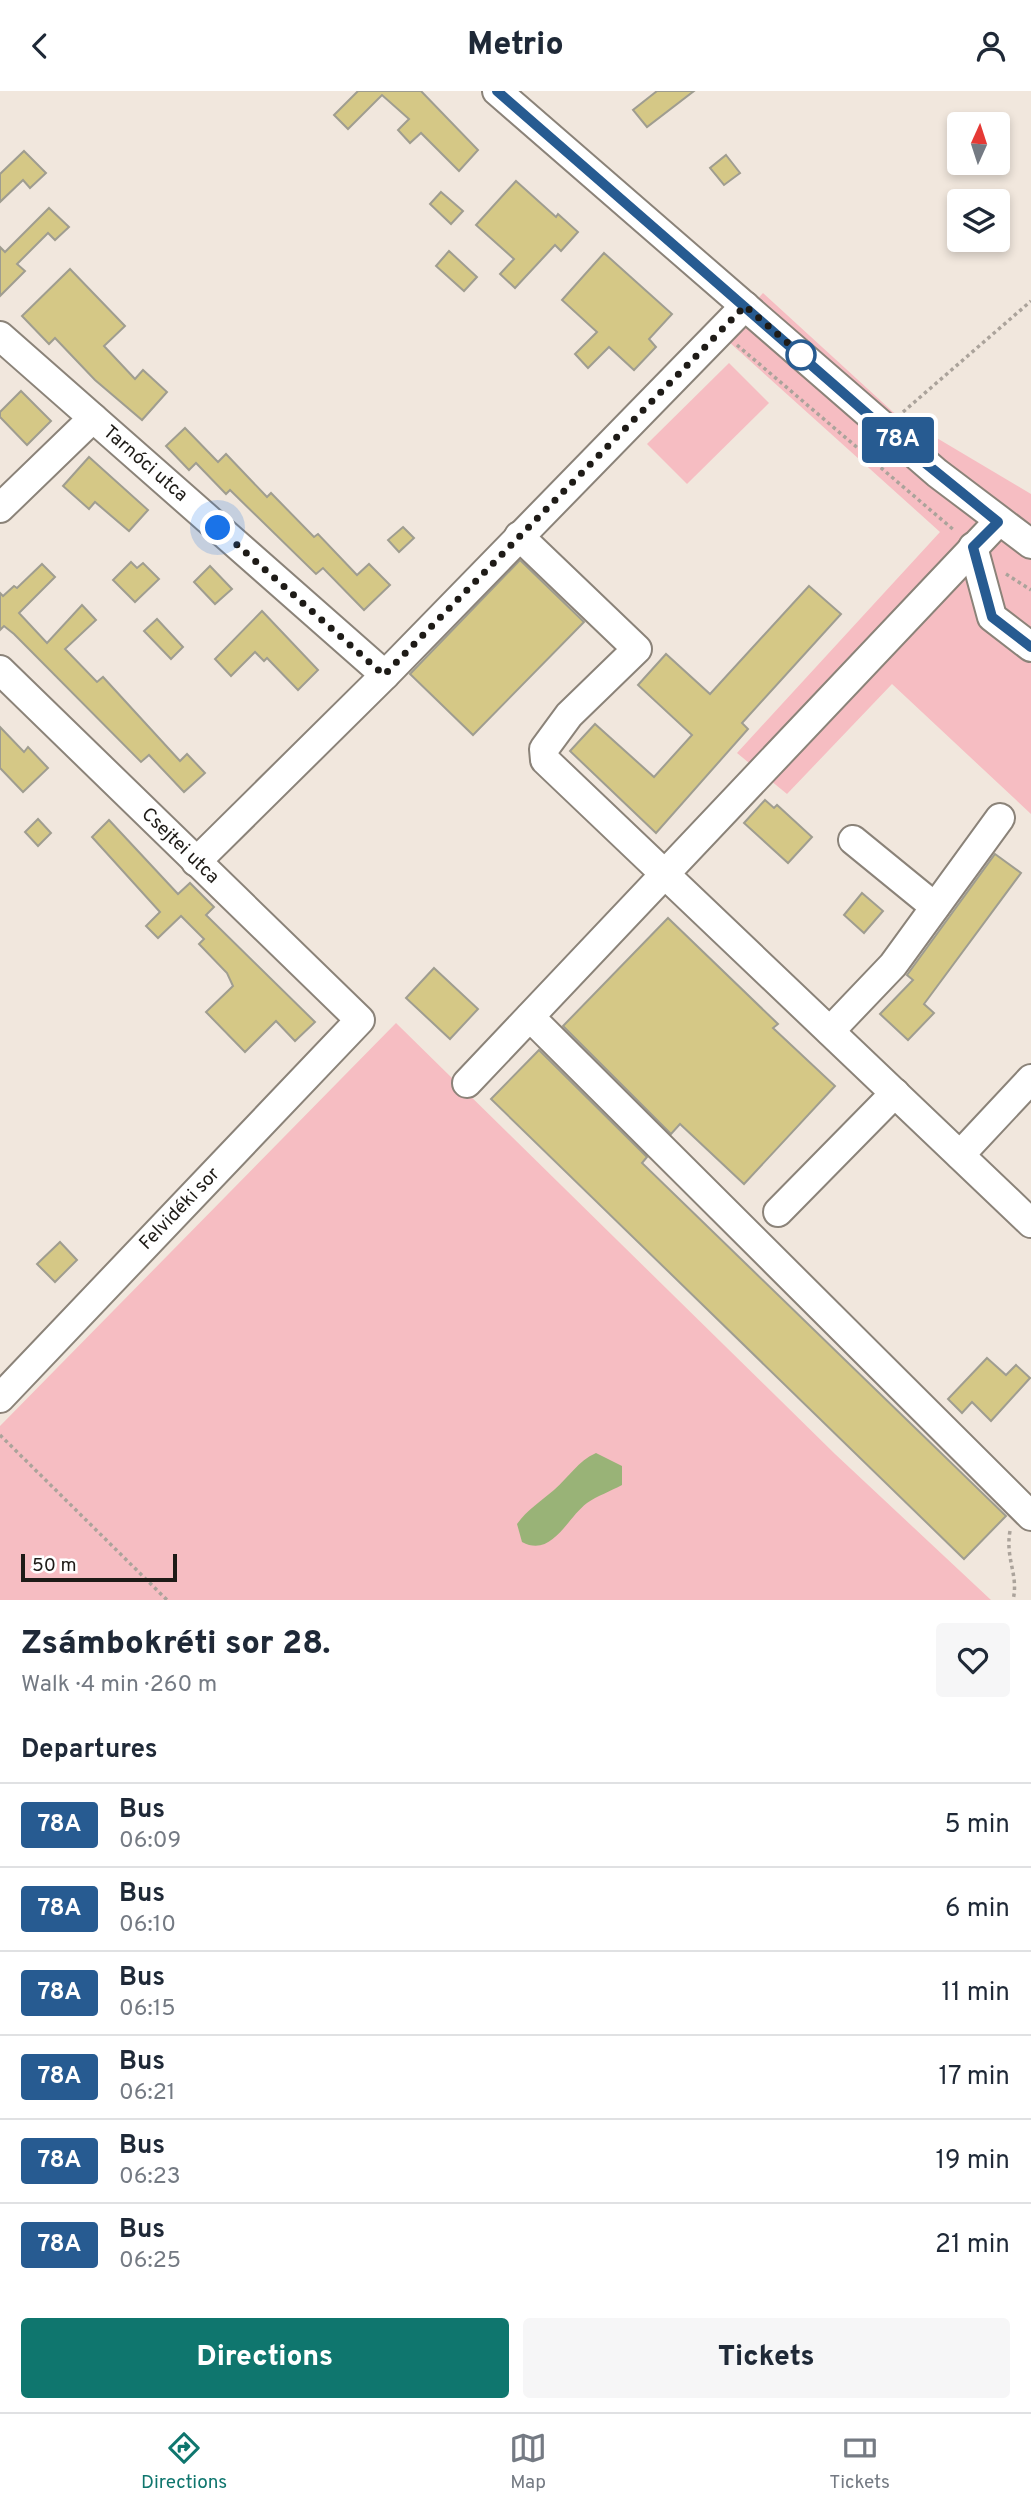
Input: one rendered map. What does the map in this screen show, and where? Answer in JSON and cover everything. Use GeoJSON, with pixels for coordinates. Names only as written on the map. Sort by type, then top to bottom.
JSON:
{"type":"FeatureCollection","features":[{"type":"Feature","properties":{"kind":"street"},"geometry":{"type":"LineString","coordinates":[[497,91],[885,428],[998,522],[1031,544]]}},
{"type":"Feature","properties":{"kind":"street"},"geometry":{"type":"LineString","coordinates":[[196,862],[384,675],[745,306]]}},
{"type":"Feature","properties":{"kind":"street","name":"Tarnóci utca"},"geometry":{"type":"LineString","coordinates":[[0,336],[384,675]]}},
{"type":"Feature","properties":{"kind":"street"},"geometry":{"type":"LineString","coordinates":[[0,508],[93,418]]}},
{"type":"Feature","properties":{"kind":"street"},"geometry":{"type":"LineString","coordinates":[[467,1083],[998,522]]}},
{"type":"Feature","properties":{"kind":"street"},"geometry":{"type":"LineString","coordinates":[[519,535],[638,649],[569,715],[544,749],[545,760],[1030,1221]]}},
{"type":"Feature","properties":{"kind":"street"},"geometry":{"type":"LineString","coordinates":[[973,547],[992,617],[1031,647]]}},
{"type":"Feature","properties":{"kind":"street","name":"Csejtei utca"},"geometry":{"type":"LineString","coordinates":[[0,670],[360,1020]]}},
{"type":"Feature","properties":{"kind":"street"},"geometry":{"type":"LineString","coordinates":[[830,1031],[893,965],[1000,818]]}},
{"type":"Feature","properties":{"kind":"street"},"geometry":{"type":"LineString","coordinates":[[853,840],[935,907]]}},
{"type":"Feature","properties":{"kind":"street"},"geometry":{"type":"LineString","coordinates":[[530,1017],[1027,1512]]}},
{"type":"Feature","properties":{"kind":"street","name":"Felvidéki sor"},"geometry":{"type":"LineString","coordinates":[[0,1398],[360,1020]]}},
{"type":"Feature","properties":{"kind":"street"},"geometry":{"type":"LineString","coordinates":[[960,1155],[1031,1079]]}},
{"type":"Feature","properties":{"kind":"street"},"geometry":{"type":"LineString","coordinates":[[778,1212],[895,1093]]}},
{"type":"Feature","properties":{"kind":"path"},"geometry":{"type":"LineString","coordinates":[[885,428],[1031,301]]}},
{"type":"Feature","properties":{"kind":"path"},"geometry":{"type":"LineString","coordinates":[[722,332],[998,569],[1031,590]]}},
{"type":"Feature","properties":{"kind":"path"},"geometry":{"type":"LineString","coordinates":[[0,1435],[167,1600]]}},
{"type":"Feature","properties":{"kind":"path"},"geometry":{"type":"LineString","coordinates":[[1013,1600],[1016,1586],[1006,1551],[1011,1524],[1027,1512]]}},
{"type":"Feature","properties":{"kind":"shaded area"},"geometry":{"type":"Polygon","coordinates":[[[763,293],[893,412],[1031,494],[1031,814],[892,684],[787,794],[737,753],[940,532],[728,341],[731,328],[763,293]]]}},
{"type":"Feature","properties":{"kind":"shaded area"},"geometry":{"type":"Polygon","coordinates":[[[729,363],[769,403],[687,484],[647,444],[729,363]]]}},
{"type":"Feature","properties":{"kind":"shaded area"},"geometry":{"type":"Polygon","coordinates":[[[396,1023],[835,1454],[991,1600],[0,1600],[0,1426],[396,1023]]]}},
{"type":"Feature","properties":{"kind":"shaded area"},"geometry":{"type":"Polygon","coordinates":[[[596,1453],[622,1466],[622,1485],[587,1503],[550,1541],[533,1546],[522,1542],[517,1524],[521,1519],[579,1465],[596,1453]]]}},
{"type":"Feature","properties":{"kind":"building"},"geometry":{"type":"Polygon","coordinates":[[[358,91],[421,91],[478,150],[459,171],[421,133],[410,143],[398,130],[409,119],[382,95],[348,129],[334,115],[358,91]]]}},
{"type":"Feature","properties":{"kind":"building"},"geometry":{"type":"Polygon","coordinates":[[[657,91],[694,91],[647,127],[633,110],[657,91]]]}},
{"type":"Feature","properties":{"kind":"building"},"geometry":{"type":"Polygon","coordinates":[[[24,151],[46,173],[30,188],[23,180],[0,202],[0,174],[24,151]]]}},
{"type":"Feature","properties":{"kind":"building"},"geometry":{"type":"Polygon","coordinates":[[[726,155],[740,173],[724,185],[710,168],[726,155]]]}},
{"type":"Feature","properties":{"kind":"building"},"geometry":{"type":"Polygon","coordinates":[[[516,181],[556,217],[558,214],[578,232],[561,251],[555,245],[515,288],[500,274],[514,259],[476,225],[516,181]]]}},
{"type":"Feature","properties":{"kind":"building"},"geometry":{"type":"Polygon","coordinates":[[[441,192],[463,211],[451,224],[430,204],[441,192]]]}},
{"type":"Feature","properties":{"kind":"building"},"geometry":{"type":"Polygon","coordinates":[[[49,208],[69,227],[55,240],[48,233],[17,264],[25,271],[0,296],[0,247],[5,252],[49,208]]]}},
{"type":"Feature","properties":{"kind":"building"},"geometry":{"type":"Polygon","coordinates":[[[449,251],[477,277],[464,291],[436,266],[449,251]]]}},
{"type":"Feature","properties":{"kind":"building"},"geometry":{"type":"Polygon","coordinates":[[[604,253],[672,314],[649,339],[656,347],[634,370],[609,347],[588,368],[575,354],[597,332],[562,300],[604,253]]]}},
{"type":"Feature","properties":{"kind":"building"},"geometry":{"type":"Polygon","coordinates":[[[70,269],[125,326],[104,346],[135,379],[143,370],[167,392],[142,420],[95,380],[55,338],[49,344],[22,316],[70,269]]]}},
{"type":"Feature","properties":{"kind":"building"},"geometry":{"type":"Polygon","coordinates":[[[21,391],[51,421],[27,445],[0,417],[0,412],[21,391]]]}},
{"type":"Feature","properties":{"kind":"building"},"geometry":{"type":"Polygon","coordinates":[[[185,428],[218,462],[226,454],[267,497],[271,493],[314,537],[318,534],[357,575],[369,564],[390,585],[364,610],[323,568],[316,574],[230,490],[226,494],[196,463],[189,470],[166,446],[185,428]]]}},
{"type":"Feature","properties":{"kind":"building"},"geometry":{"type":"Polygon","coordinates":[[[89,457],[148,510],[129,531],[95,502],[89,509],[63,486],[89,457]]]}},
{"type":"Feature","properties":{"kind":"building"},"geometry":{"type":"Polygon","coordinates":[[[403,527],[414,538],[399,552],[388,540],[403,527]]]}},
{"type":"Feature","properties":{"kind":"building"},"geometry":{"type":"Polygon","coordinates":[[[520,560],[584,622],[473,735],[410,674],[520,560]]]}},
{"type":"Feature","properties":{"kind":"building"},"geometry":{"type":"Polygon","coordinates":[[[131,562],[137,568],[143,563],[159,579],[135,602],[113,580],[131,562]]]}},
{"type":"Feature","properties":{"kind":"building"},"geometry":{"type":"Polygon","coordinates":[[[42,564],[55,577],[19,613],[47,643],[82,605],[96,620],[65,649],[97,682],[103,677],[180,761],[187,754],[205,773],[184,792],[149,755],[141,762],[14,634],[4,626],[0,630],[0,593],[3,596],[14,586],[17,588],[42,564]]]}},
{"type":"Feature","properties":{"kind":"building"},"geometry":{"type":"Polygon","coordinates":[[[210,566],[232,589],[215,604],[194,582],[210,566]]]}},
{"type":"Feature","properties":{"kind":"building"},"geometry":{"type":"Polygon","coordinates":[[[809,586],[841,614],[742,723],[748,729],[656,833],[570,751],[595,724],[654,777],[692,735],[638,685],[666,654],[710,694],[809,586]]]}},
{"type":"Feature","properties":{"kind":"building"},"geometry":{"type":"Polygon","coordinates":[[[262,611],[318,670],[298,690],[267,658],[264,661],[255,652],[231,676],[215,659],[262,611]]]}},
{"type":"Feature","properties":{"kind":"building"},"geometry":{"type":"Polygon","coordinates":[[[157,619],[183,647],[171,659],[144,631],[157,619]]]}},
{"type":"Feature","properties":{"kind":"building"},"geometry":{"type":"Polygon","coordinates":[[[0,727],[24,752],[28,747],[48,768],[23,792],[0,768],[0,727]]]}},
{"type":"Feature","properties":{"kind":"building"},"geometry":{"type":"Polygon","coordinates":[[[765,800],[774,808],[777,805],[812,837],[788,863],[744,823],[765,800]]]}},
{"type":"Feature","properties":{"kind":"building"},"geometry":{"type":"Polygon","coordinates":[[[38,819],[51,833],[38,846],[25,832],[38,819]]]}},
{"type":"Feature","properties":{"kind":"building"},"geometry":{"type":"Polygon","coordinates":[[[109,820],[178,894],[190,883],[214,907],[206,915],[315,1022],[295,1041],[276,1021],[245,1052],[206,1012],[233,986],[227,973],[199,944],[204,939],[181,916],[158,938],[146,926],[160,912],[92,837],[109,820]]]}},
{"type":"Feature","properties":{"kind":"building"},"geometry":{"type":"Polygon","coordinates":[[[995,854],[1021,873],[924,1004],[934,1013],[908,1040],[880,1014],[913,980],[907,975],[995,854]]]}},
{"type":"Feature","properties":{"kind":"building"},"geometry":{"type":"Polygon","coordinates":[[[862,893],[883,911],[864,933],[844,915],[862,893]]]}},
{"type":"Feature","properties":{"kind":"building"},"geometry":{"type":"Polygon","coordinates":[[[668,918],[778,1024],[773,1028],[835,1086],[744,1184],[680,1124],[671,1134],[563,1026],[668,918]]]}},
{"type":"Feature","properties":{"kind":"building"},"geometry":{"type":"Polygon","coordinates":[[[434,968],[478,1009],[450,1039],[406,998],[434,968]]]}},
{"type":"Feature","properties":{"kind":"building"},"geometry":{"type":"Polygon","coordinates":[[[539,1050],[647,1157],[642,1163],[1006,1516],[964,1559],[491,1099],[539,1050]]]}},
{"type":"Feature","properties":{"kind":"building"},"geometry":{"type":"Polygon","coordinates":[[[60,1242],[77,1260],[55,1282],[37,1264],[60,1242]]]}},
{"type":"Feature","properties":{"kind":"building"},"geometry":{"type":"Polygon","coordinates":[[[987,1358],[1006,1375],[1016,1365],[1030,1378],[991,1421],[972,1402],[962,1413],[948,1399],[987,1358]]]}},
{"type":"Feature","properties":{"kind":"bus line","name":"78A"},"geometry":{"type":"LineString","coordinates":[[497,91],[903,445],[998,522],[973,547],[992,617],[1000,626],[1031,647]]}},
{"type":"Feature","properties":{"kind":"route"},"geometry":{"type":"LineString","coordinates":[[218,528],[384,675],[745,306],[805,358],[801,355]]}}]}
